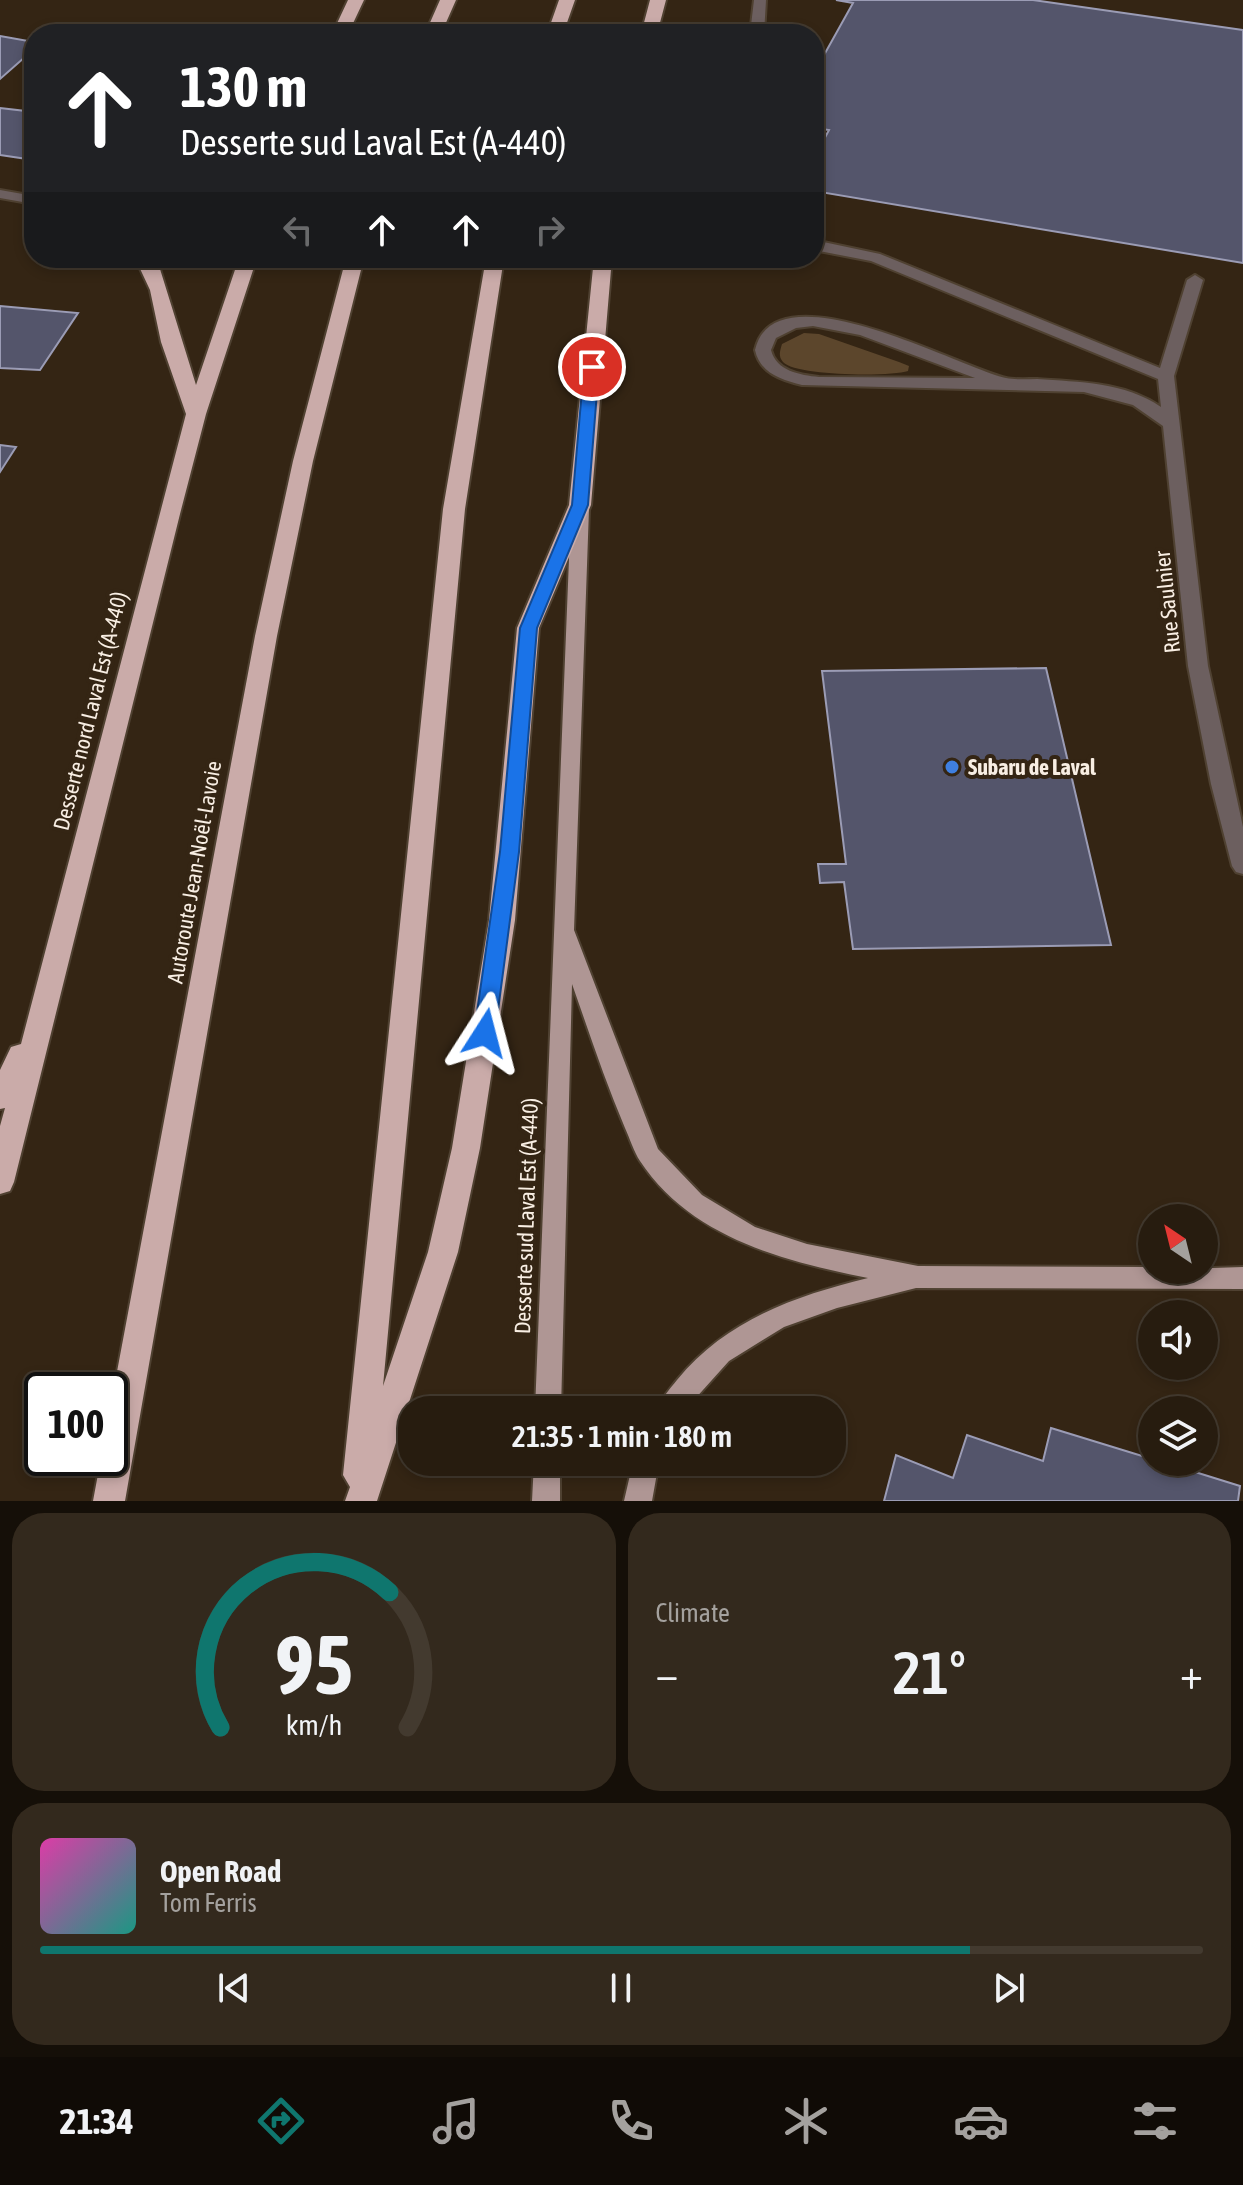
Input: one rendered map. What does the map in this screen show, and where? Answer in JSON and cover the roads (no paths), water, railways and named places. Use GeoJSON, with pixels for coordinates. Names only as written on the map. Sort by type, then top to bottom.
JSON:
{"type":"FeatureCollection","features":[{"type":"Feature","properties":{"kind":"highway"},"geometry":{"type":"LineString","coordinates":[[345,24],[356,0]]}},
{"type":"Feature","properties":{"kind":"highway"},"geometry":{"type":"LineString","coordinates":[[437,24],[448,0]]}},
{"type":"Feature","properties":{"kind":"highway"},"geometry":{"type":"LineString","coordinates":[[559,24],[567,0]]}},
{"type":"Feature","properties":{"kind":"highway"},"geometry":{"type":"LineString","coordinates":[[652,24],[658,0]]}},
{"type":"Feature","properties":{"kind":"highway"},"geometry":{"type":"LineString","coordinates":[[149,268],[165,304],[170,339],[196,414]]}},
{"type":"Feature","properties":{"kind":"highway","name":"Desserte nord Laval Est (A-440)"},"geometry":{"type":"LineString","coordinates":[[0,1182],[196,414],[245,268]]}},
{"type":"Feature","properties":{"kind":"highway","name":"Autoroute Jean-Noël-Lavoie"},"geometry":{"type":"LineString","coordinates":[[109,1501],[269,621],[303,461],[352,268]]}},
{"type":"Feature","properties":{"kind":"highway"},"geometry":{"type":"LineString","coordinates":[[359,1501],[454,509],[493,268]]}},
{"type":"Feature","properties":{"kind":"highway","name":"Desserte sud Laval Est (A-440)"},"geometry":{"type":"LineString","coordinates":[[580,505],[602,268]]}},
{"type":"Feature","properties":{"kind":"highway"},"geometry":{"type":"LineString","coordinates":[[359,1501],[443,1252],[453,1211],[502,920],[528,628],[580,505]]}},
{"type":"Feature","properties":{"kind":"highway"},"geometry":{"type":"LineString","coordinates":[[0,1098],[41,1013]]}},
{"type":"Feature","properties":{"kind":"main road","name":"Desserte sud Laval Est (A-440)"},"geometry":{"type":"LineString","coordinates":[[548,1396],[580,505]]}},
{"type":"Feature","properties":{"kind":"main road"},"geometry":{"type":"LineString","coordinates":[[563,928],[641,1140],[673,1184],[716,1218],[747,1235],[807,1255],[918,1277],[1243,1278]]}},
{"type":"Feature","properties":{"kind":"main road"},"geometry":{"type":"LineString","coordinates":[[681,1396],[717,1353],[757,1326],[806,1304],[918,1277]]}},
{"type":"Feature","properties":{"kind":"main road"},"geometry":{"type":"LineString","coordinates":[[546,1501],[547,1476]]}},
{"type":"Feature","properties":{"kind":"main road"},"geometry":{"type":"LineString","coordinates":[[638,1501],[643,1476]]}},
{"type":"Feature","properties":{"kind":"street"},"geometry":{"type":"LineString","coordinates":[[758,24],[760,0]]}},
{"type":"Feature","properties":{"kind":"street"},"geometry":{"type":"LineString","coordinates":[[0,194],[24,198]]}},
{"type":"Feature","properties":{"kind":"street"},"geometry":{"type":"LineString","coordinates":[[824,247],[875,257],[1166,376],[1195,280]]}},
{"type":"Feature","properties":{"kind":"street"},"geometry":{"type":"LineString","coordinates":[[997,380],[847,327],[810,320],[776,330],[762,347],[762,356],[768,364],[793,378],[826,381],[997,380],[1121,394],[1141,401],[1173,426]]}},
{"type":"Feature","properties":{"kind":"street"},"geometry":{"type":"LineString","coordinates":[[942,382],[943,361]]}},
{"type":"Feature","properties":{"kind":"street","name":"Rue Saulnier"},"geometry":{"type":"LineString","coordinates":[[1166,376],[1198,666],[1221,784],[1243,866]]}},
{"type":"Feature","properties":{"kind":"place","name":"Subaru de Laval"},"geometry":{"type":"Point","coordinates":[952,767]}}]}
